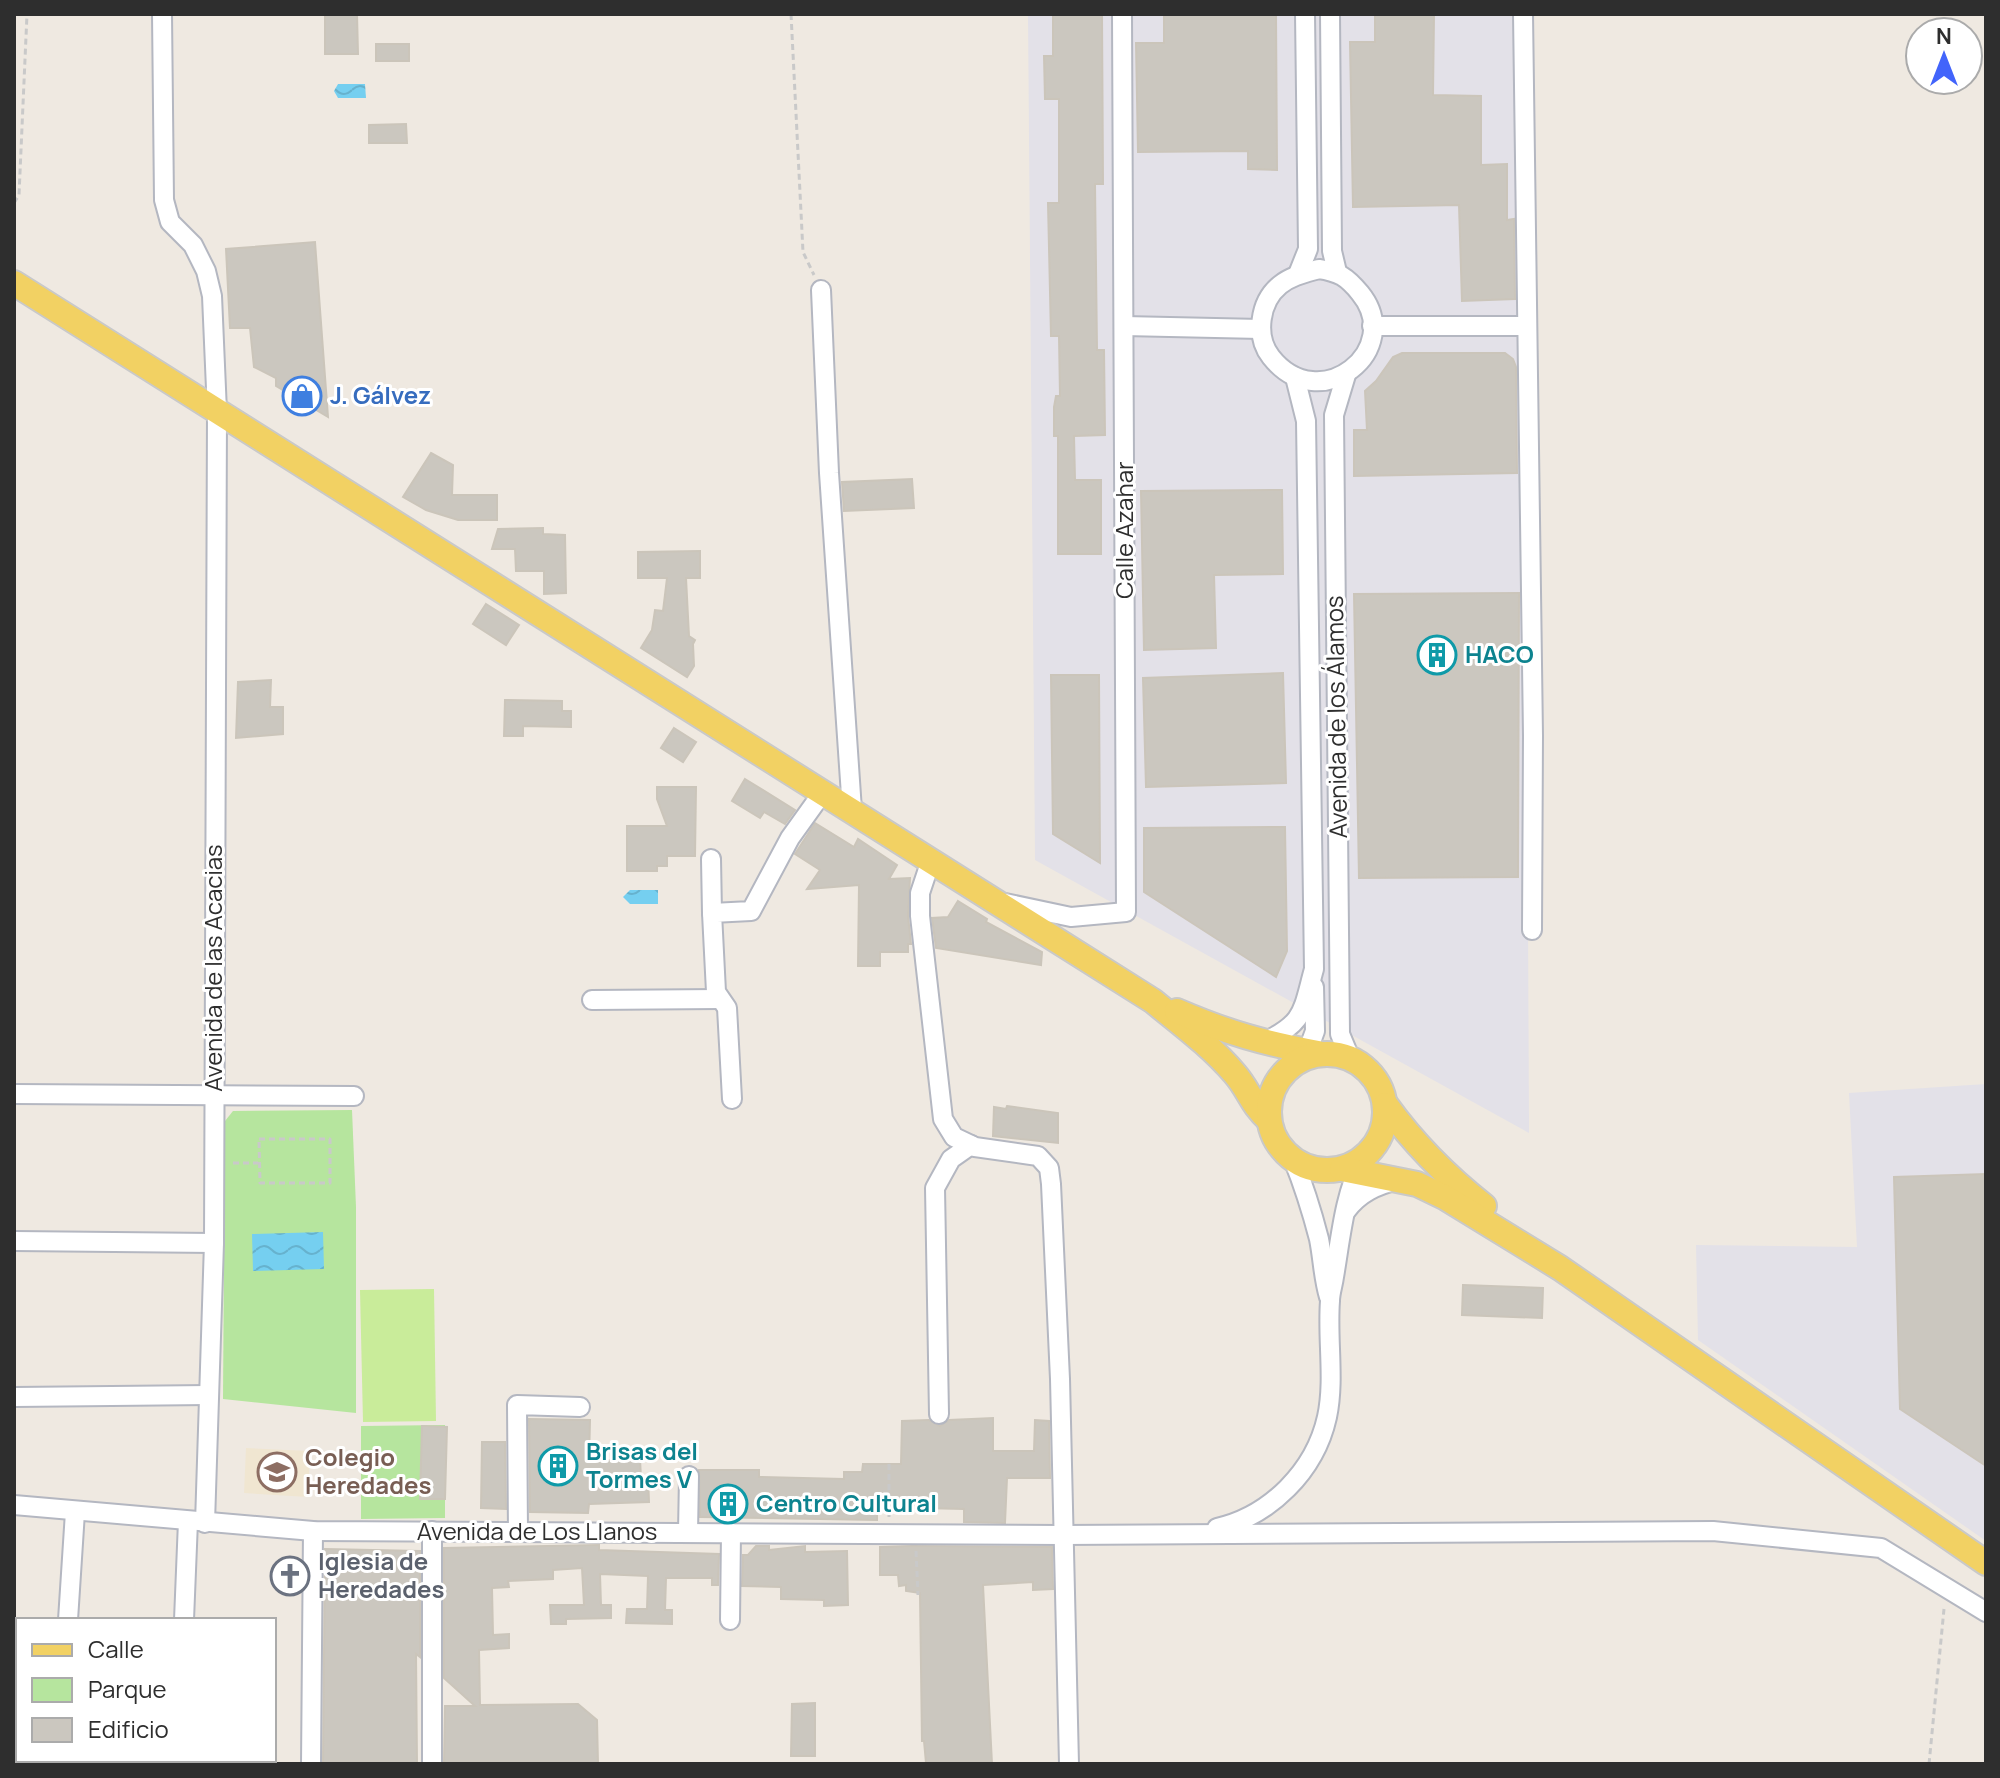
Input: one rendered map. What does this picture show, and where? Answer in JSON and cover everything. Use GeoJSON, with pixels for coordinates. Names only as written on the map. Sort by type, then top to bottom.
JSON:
{"type":"FeatureCollection","features":[{"type":"Feature","properties":{"kind":"main road"},"geometry":{"type":"LineString","coordinates":[[14,283],[1153,1001],[1215,1053],[1237,1076],[1255,1108],[1269,1120]]}},
{"type":"Feature","properties":{"kind":"main road"},"geometry":{"type":"LineString","coordinates":[[1153,1001],[1231,1034],[1311,1054],[1335,1054],[1350,1058],[1368,1069],[1380,1086],[1386,1105],[1414,1143],[1454,1182],[1560,1268]]}},
{"type":"Feature","properties":{"kind":"main road"},"geometry":{"type":"LineString","coordinates":[[1311,1054],[1291,1065],[1280,1076],[1269,1105],[1269,1120],[1282,1149],[1293,1159],[1308,1167],[1325,1170],[1354,1166],[1417,1184],[1446,1198],[1560,1268],[1986,1563]]}},
{"type":"Feature","properties":{"kind":"main road"},"geometry":{"type":"LineString","coordinates":[[1354,1166],[1377,1144],[1385,1125],[1386,1105]]}},
{"type":"Feature","properties":{"kind":"street","name":"Avenida de las Acacias"},"geometry":{"type":"LineString","coordinates":[[162,14],[164,200],[170,222],[193,245],[206,271],[212,296],[217,412],[214,1243],[209,1395],[184,1618]]}},
{"type":"Feature","properties":{"kind":"street","name":"Calle Azahar"},"geometry":{"type":"LineString","coordinates":[[994,901],[1071,917],[1126,912],[1122,14]]}},
{"type":"Feature","properties":{"kind":"street"},"geometry":{"type":"LineString","coordinates":[[1298,274],[1308,249],[1305,14]]}},
{"type":"Feature","properties":{"kind":"street"},"geometry":{"type":"LineString","coordinates":[[1330,14],[1332,251],[1337,272],[1365,300],[1372,326],[1370,344],[1359,363],[1346,375],[1310,382],[1281,370],[1267,352],[1261,329],[1263,310],[1280,284],[1298,274],[1319,269],[1337,272]]}},
{"type":"Feature","properties":{"kind":"street"},"geometry":{"type":"LineString","coordinates":[[1523,14],[1533,736],[1532,930]]}},
{"type":"Feature","properties":{"kind":"street"},"geometry":{"type":"LineString","coordinates":[[821,290],[829,473],[852,810]]}},
{"type":"Feature","properties":{"kind":"street"},"geometry":{"type":"LineString","coordinates":[[1124,326],[1261,329]]}},
{"type":"Feature","properties":{"kind":"street"},"geometry":{"type":"LineString","coordinates":[[1372,326],[1526,326]]}},
{"type":"Feature","properties":{"kind":"street","name":"Avenida de los Álamos"},"geometry":{"type":"LineString","coordinates":[[1346,375],[1334,415],[1334,431],[1340,1034],[1350,1058]]}},
{"type":"Feature","properties":{"kind":"street","name":"Avenida de los Álamos"},"geometry":{"type":"LineString","coordinates":[[1295,377],[1306,421],[1315,1031],[1311,1054]]}},
{"type":"Feature","properties":{"kind":"street"},"geometry":{"type":"LineString","coordinates":[[712,913],[751,911],[790,838],[823,792]]}},
{"type":"Feature","properties":{"kind":"street"},"geometry":{"type":"LineString","coordinates":[[711,859],[716,992],[727,1008],[732,1099]]}},
{"type":"Feature","properties":{"kind":"street"},"geometry":{"type":"LineString","coordinates":[[931,860],[920,893],[920,916],[943,1119],[954,1137],[971,1145],[1038,1156],[1049,1168],[1060,1379],[1069,1764]]}},
{"type":"Feature","properties":{"kind":"street","name":"Avenida de los Álamos"},"geometry":{"type":"LineString","coordinates":[[1262,1043],[1298,1021],[1314,969]]}},
{"type":"Feature","properties":{"kind":"street"},"geometry":{"type":"LineString","coordinates":[[592,1000],[720,999]]}},
{"type":"Feature","properties":{"kind":"street"},"geometry":{"type":"LineString","coordinates":[[14,1094],[354,1096]]}},
{"type":"Feature","properties":{"kind":"street"},"geometry":{"type":"LineString","coordinates":[[939,1414],[935,1188],[951,1159],[971,1145]]}},
{"type":"Feature","properties":{"kind":"street"},"geometry":{"type":"LineString","coordinates":[[1293,1159],[1311,1206],[1320,1244],[1322,1274],[1330,1299]]}},
{"type":"Feature","properties":{"kind":"street"},"geometry":{"type":"LineString","coordinates":[[1194,1533],[1226,1526],[1260,1511],[1293,1482],[1316,1450],[1328,1416],[1330,1299],[1354,1166]]}},
{"type":"Feature","properties":{"kind":"street"},"geometry":{"type":"LineString","coordinates":[[1344,1213],[1364,1193],[1398,1180]]}},
{"type":"Feature","properties":{"kind":"street"},"geometry":{"type":"LineString","coordinates":[[14,1241],[214,1243]]}},
{"type":"Feature","properties":{"kind":"street"},"geometry":{"type":"LineString","coordinates":[[14,1397],[209,1395]]}},
{"type":"Feature","properties":{"kind":"street"},"geometry":{"type":"LineString","coordinates":[[518,1532],[517,1405],[580,1407]]}},
{"type":"Feature","properties":{"kind":"street"},"geometry":{"type":"LineString","coordinates":[[688,1533],[689,1476]]}},
{"type":"Feature","properties":{"kind":"street","name":"Avenida de Los Llanos"},"geometry":{"type":"LineString","coordinates":[[14,1505],[313,1531],[1194,1533]]}},
{"type":"Feature","properties":{"kind":"street"},"geometry":{"type":"LineString","coordinates":[[68,1618],[75,1512]]}},
{"type":"Feature","properties":{"kind":"street"},"geometry":{"type":"LineString","coordinates":[[311,1764],[313,1531]]}},
{"type":"Feature","properties":{"kind":"street"},"geometry":{"type":"LineString","coordinates":[[432,1531],[432,1764]]}},
{"type":"Feature","properties":{"kind":"street"},"geometry":{"type":"LineString","coordinates":[[1194,1533],[1713,1531],[1881,1548],[1986,1612]]}},
{"type":"Feature","properties":{"kind":"street"},"geometry":{"type":"LineString","coordinates":[[730,1620],[731,1533]]}},
{"type":"Feature","properties":{"kind":"path"},"geometry":{"type":"LineString","coordinates":[[14,203],[19,195],[27,14]]}},
{"type":"Feature","properties":{"kind":"path"},"geometry":{"type":"LineString","coordinates":[[791,14],[803,252],[821,290]]}},
{"type":"Feature","properties":{"kind":"path"},"geometry":{"type":"LineString","coordinates":[[259,1139],[330,1139],[330,1183],[260,1183],[260,1163],[259,1139]]}},
{"type":"Feature","properties":{"kind":"path"},"geometry":{"type":"LineString","coordinates":[[214,1163],[260,1163]]}},
{"type":"Feature","properties":{"kind":"path"},"geometry":{"type":"LineString","coordinates":[[889,1464],[889,1534]]}},
{"type":"Feature","properties":{"kind":"path"},"geometry":{"type":"LineString","coordinates":[[916,1534],[918,1595]]}},
{"type":"Feature","properties":{"kind":"path"},"geometry":{"type":"LineString","coordinates":[[1929,1764],[1946,1588]]}},
{"type":"Feature","properties":{"kind":"shaded area"},"geometry":{"type":"Polygon","coordinates":[[[1028,14],[1524,14],[1529,1133],[1035,860],[1028,14]]]}},
{"type":"Feature","properties":{"kind":"shaded area"},"geometry":{"type":"Polygon","coordinates":[[[1986,1084],[1986,1541],[1698,1340],[1696,1245],[1857,1247],[1849,1093],[1986,1084]]]}},
{"type":"Feature","properties":{"kind":"shaded area","name":"Colegio Heredades"},"geometry":{"type":"Polygon","coordinates":[[[246,1448],[310,1451],[308,1497],[244,1493],[246,1448]]]}},
{"type":"Feature","properties":{"kind":"green space"},"geometry":{"type":"Polygon","coordinates":[[[352,1110],[356,1207],[356,1413],[223,1399],[225,1121],[233,1111],[352,1110]]]}},
{"type":"Feature","properties":{"kind":"green space"},"geometry":{"type":"Polygon","coordinates":[[[434,1289],[436,1421],[363,1422],[360,1290],[434,1289]]]}},
{"type":"Feature","properties":{"kind":"green space"},"geometry":{"type":"Polygon","coordinates":[[[445,1425],[445,1518],[361,1519],[361,1426],[445,1425]]]}},
{"type":"Feature","properties":{"kind":"water"},"geometry":{"type":"Polygon","coordinates":[[[338,84],[365,84],[366,98],[338,98],[334,91],[338,84]]]}},
{"type":"Feature","properties":{"kind":"water"},"geometry":{"type":"Polygon","coordinates":[[[630,890],[658,890],[658,904],[630,904],[623,897],[630,890]]]}},
{"type":"Feature","properties":{"kind":"water"},"geometry":{"type":"Polygon","coordinates":[[[323,1232],[324,1269],[253,1271],[252,1234],[323,1232]]]}},
{"type":"Feature","properties":{"kind":"building"},"geometry":{"type":"Polygon","coordinates":[[[325,14],[357,14],[358,54],[325,54],[325,14]]]}},
{"type":"Feature","properties":{"kind":"building"},"geometry":{"type":"Polygon","coordinates":[[[1053,14],[1102,14],[1103,184],[1095,184],[1097,350],[1104,350],[1105,435],[1074,436],[1075,480],[1101,480],[1101,554],[1058,554],[1058,436],[1054,436],[1054,407],[1056,396],[1060,396],[1059,336],[1051,336],[1048,203],[1059,203],[1059,99],[1045,99],[1044,56],[1053,56],[1053,14]]]}},
{"type":"Feature","properties":{"kind":"building"},"geometry":{"type":"Polygon","coordinates":[[[1164,14],[1276,14],[1277,170],[1248,169],[1248,151],[1138,152],[1136,43],[1164,43],[1164,14]]]}},
{"type":"Feature","properties":{"kind":"building"},"geometry":{"type":"Polygon","coordinates":[[[1375,14],[1434,14],[1433,95],[1481,96],[1481,165],[1507,164],[1507,220],[1514,219],[1515,299],[1462,301],[1459,205],[1353,207],[1350,42],[1375,42],[1375,14]]]}},
{"type":"Feature","properties":{"kind":"building"},"geometry":{"type":"Polygon","coordinates":[[[376,44],[409,44],[409,61],[376,61],[376,44]]]}},
{"type":"Feature","properties":{"kind":"building"},"geometry":{"type":"Polygon","coordinates":[[[406,124],[407,143],[369,143],[369,125],[406,124]]]}},
{"type":"Feature","properties":{"kind":"building"},"geometry":{"type":"Polygon","coordinates":[[[315,242],[328,417],[276,386],[276,378],[254,367],[250,328],[230,328],[226,249],[315,242]]]}},
{"type":"Feature","properties":{"kind":"building"},"geometry":{"type":"Polygon","coordinates":[[[1402,353],[1505,353],[1513,359],[1516,367],[1517,473],[1354,476],[1354,430],[1367,430],[1365,391],[1393,357],[1402,353]]]}},
{"type":"Feature","properties":{"kind":"building"},"geometry":{"type":"Polygon","coordinates":[[[431,453],[453,465],[452,495],[497,495],[497,520],[458,520],[426,510],[403,497],[431,453]]]}},
{"type":"Feature","properties":{"kind":"building"},"geometry":{"type":"Polygon","coordinates":[[[912,479],[914,508],[844,511],[842,482],[912,479]]]}},
{"type":"Feature","properties":{"kind":"building"},"geometry":{"type":"Polygon","coordinates":[[[1282,490],[1283,574],[1214,575],[1216,648],[1144,650],[1141,491],[1282,490]]]}},
{"type":"Feature","properties":{"kind":"building"},"geometry":{"type":"Polygon","coordinates":[[[543,528],[543,534],[565,535],[566,593],[544,594],[544,571],[516,571],[515,549],[492,549],[498,529],[543,528]]]}},
{"type":"Feature","properties":{"kind":"building"},"geometry":{"type":"Polygon","coordinates":[[[700,551],[700,578],[686,578],[689,636],[695,640],[694,666],[687,677],[641,648],[652,630],[655,610],[663,611],[667,578],[638,578],[638,552],[700,551]]]}},
{"type":"Feature","properties":{"kind":"building"},"geometry":{"type":"Polygon","coordinates":[[[1519,593],[1518,877],[1359,878],[1354,594],[1519,593]]]}},
{"type":"Feature","properties":{"kind":"building"},"geometry":{"type":"Polygon","coordinates":[[[486,604],[519,625],[506,645],[473,624],[486,604]]]}},
{"type":"Feature","properties":{"kind":"building"},"geometry":{"type":"Polygon","coordinates":[[[1283,673],[1286,783],[1146,787],[1143,678],[1283,673]]]}},
{"type":"Feature","properties":{"kind":"building"},"geometry":{"type":"Polygon","coordinates":[[[1051,675],[1099,675],[1100,863],[1053,834],[1051,675]]]}},
{"type":"Feature","properties":{"kind":"building"},"geometry":{"type":"Polygon","coordinates":[[[271,680],[270,707],[283,707],[283,734],[236,738],[238,682],[271,680]]]}},
{"type":"Feature","properties":{"kind":"building"},"geometry":{"type":"Polygon","coordinates":[[[505,700],[562,701],[562,711],[571,711],[571,727],[523,726],[523,736],[504,736],[505,700]]]}},
{"type":"Feature","properties":{"kind":"building"},"geometry":{"type":"Polygon","coordinates":[[[674,728],[696,742],[683,762],[661,748],[674,728]]]}},
{"type":"Feature","properties":{"kind":"building"},"geometry":{"type":"Polygon","coordinates":[[[745,779],[795,810],[785,824],[764,812],[760,818],[732,801],[745,779]]]}},
{"type":"Feature","properties":{"kind":"building"},"geometry":{"type":"Polygon","coordinates":[[[657,787],[696,787],[695,856],[667,856],[667,866],[657,866],[657,871],[627,871],[627,826],[667,826],[657,799],[657,787]]]}},
{"type":"Feature","properties":{"kind":"building"},"geometry":{"type":"Polygon","coordinates":[[[815,823],[854,847],[858,839],[897,865],[889,879],[910,878],[908,916],[911,944],[908,944],[908,952],[880,952],[880,966],[858,966],[859,885],[807,889],[820,870],[795,854],[815,823]]]}},
{"type":"Feature","properties":{"kind":"building"},"geometry":{"type":"Polygon","coordinates":[[[1285,827],[1287,951],[1276,977],[1144,892],[1144,828],[1285,827]]]}},
{"type":"Feature","properties":{"kind":"building"},"geometry":{"type":"Polygon","coordinates":[[[958,901],[987,919],[986,922],[1042,952],[1041,965],[936,948],[932,918],[948,917],[958,901]]]}},
{"type":"Feature","properties":{"kind":"building"},"geometry":{"type":"Polygon","coordinates":[[[1007,1106],[1058,1113],[1058,1143],[993,1136],[994,1107],[1006,1109],[1007,1106]]]}},
{"type":"Feature","properties":{"kind":"building"},"geometry":{"type":"Polygon","coordinates":[[[1986,1174],[1986,1466],[1900,1409],[1894,1177],[1986,1174]]]}},
{"type":"Feature","properties":{"kind":"building"},"geometry":{"type":"Polygon","coordinates":[[[1463,1285],[1543,1288],[1542,1318],[1462,1315],[1463,1285]]]}},
{"type":"Feature","properties":{"kind":"building"},"geometry":{"type":"Polygon","coordinates":[[[993,1418],[993,1451],[1034,1451],[1035,1420],[1049,1421],[1050,1478],[1007,1478],[1005,1523],[964,1522],[964,1509],[877,1507],[877,1520],[700,1517],[699,1470],[759,1470],[759,1477],[844,1479],[844,1472],[862,1472],[863,1464],[901,1464],[902,1421],[929,1420],[940,1426],[949,1420],[993,1418]]]}},
{"type":"Feature","properties":{"kind":"building","name":"Brisas del Tormes V"},"geometry":{"type":"Polygon","coordinates":[[[529,1419],[590,1420],[589,1461],[640,1459],[641,1478],[648,1477],[649,1502],[589,1504],[588,1513],[530,1512],[529,1419]]]}},
{"type":"Feature","properties":{"kind":"building"},"geometry":{"type":"Polygon","coordinates":[[[422,1426],[447,1427],[445,1499],[420,1499],[422,1426]]]}},
{"type":"Feature","properties":{"kind":"building"},"geometry":{"type":"Polygon","coordinates":[[[482,1442],[505,1442],[506,1509],[481,1508],[482,1442]]]}},
{"type":"Feature","properties":{"kind":"building"},"geometry":{"type":"Polygon","coordinates":[[[599,1545],[599,1550],[719,1554],[718,1585],[712,1585],[712,1578],[666,1578],[665,1610],[672,1610],[672,1624],[626,1623],[627,1609],[647,1609],[648,1576],[600,1574],[601,1605],[611,1605],[611,1618],[566,1619],[566,1624],[551,1624],[550,1605],[584,1605],[582,1568],[553,1570],[553,1579],[508,1581],[509,1587],[492,1588],[493,1635],[509,1634],[509,1648],[479,1650],[480,1705],[578,1704],[597,1720],[598,1764],[444,1764],[445,1706],[475,1706],[444,1678],[444,1548],[599,1545]]]}},
{"type":"Feature","properties":{"kind":"building"},"geometry":{"type":"Polygon","coordinates":[[[756,1546],[769,1546],[769,1550],[805,1546],[805,1552],[847,1551],[848,1605],[824,1606],[824,1600],[781,1599],[781,1587],[742,1586],[743,1555],[748,1555],[756,1546]]]}},
{"type":"Feature","properties":{"kind":"building"},"geometry":{"type":"Polygon","coordinates":[[[880,1547],[1052,1547],[1053,1589],[1033,1590],[1033,1582],[983,1585],[992,1764],[926,1763],[922,1741],[920,1593],[906,1591],[906,1585],[899,1586],[898,1575],[880,1575],[880,1547]]]}},
{"type":"Feature","properties":{"kind":"building"},"geometry":{"type":"Polygon","coordinates":[[[325,1549],[420,1551],[420,1657],[416,1654],[417,1764],[323,1764],[325,1549]]]}},
{"type":"Feature","properties":{"kind":"building"},"geometry":{"type":"Polygon","coordinates":[[[815,1703],[815,1756],[791,1756],[792,1704],[815,1703]]]}},
{"type":"Feature","properties":{"kind":"place","name":"J. Gálvez"},"geometry":{"type":"Point","coordinates":[302,396]}},
{"type":"Feature","properties":{"kind":"place","name":"HACO"},"geometry":{"type":"Point","coordinates":[1437,655]}},
{"type":"Feature","properties":{"kind":"place","name":"Brisas del Tormes V"},"geometry":{"type":"Point","coordinates":[558,1466]}},
{"type":"Feature","properties":{"kind":"place","name":"Colegio Heredades"},"geometry":{"type":"Point","coordinates":[277,1472]}},
{"type":"Feature","properties":{"kind":"place","name":"Centro Cultural"},"geometry":{"type":"Point","coordinates":[728,1504]}},
{"type":"Feature","properties":{"kind":"place","name":"Iglesia de Heredades"},"geometry":{"type":"Point","coordinates":[290,1576]}}]}
